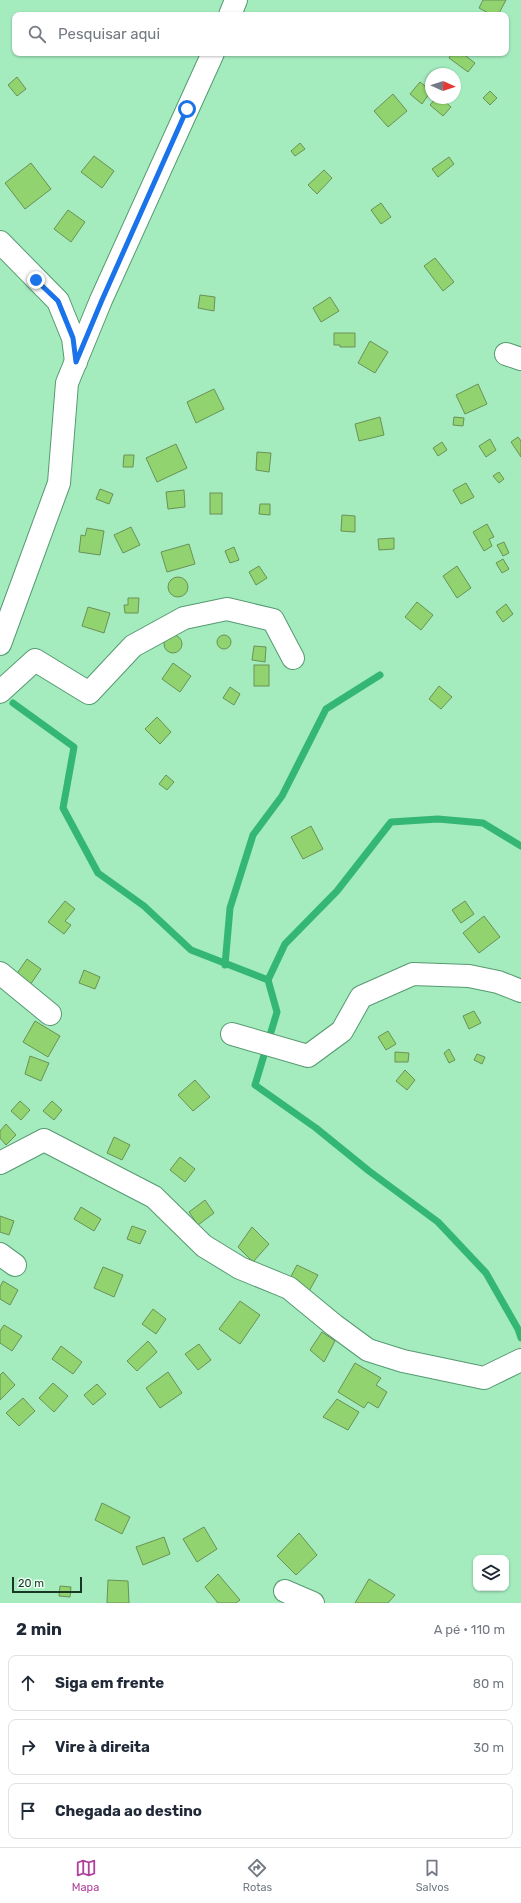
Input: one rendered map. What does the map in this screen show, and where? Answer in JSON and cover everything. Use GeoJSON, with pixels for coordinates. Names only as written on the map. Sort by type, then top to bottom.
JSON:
{"type":"FeatureCollection","features":[{"type":"Feature","properties":{"kind":"street"},"geometry":{"type":"LineString","coordinates":[[231,12],[236,0]]}},
{"type":"Feature","properties":{"kind":"street"},"geometry":{"type":"LineString","coordinates":[[0,644],[59,483],[67,383],[102,300],[212,56]]}},
{"type":"Feature","properties":{"kind":"street"},"geometry":{"type":"LineString","coordinates":[[0,242],[58,301],[73,338],[76,362]]}},
{"type":"Feature","properties":{"kind":"street"},"geometry":{"type":"LineString","coordinates":[[0,692],[35,660],[89,692],[133,646],[184,618],[227,609],[272,620],[293,658]]}},
{"type":"Feature","properties":{"kind":"street"},"geometry":{"type":"LineString","coordinates":[[0,973],[50,1014]]}},
{"type":"Feature","properties":{"kind":"street"},"geometry":{"type":"LineString","coordinates":[[232,1034],[308,1056],[342,1031],[361,997],[413,974],[469,976],[498,982],[521,991]]}},
{"type":"Feature","properties":{"kind":"street"},"geometry":{"type":"LineString","coordinates":[[0,1163],[44,1140],[154,1197],[204,1246],[240,1268],[289,1288],[334,1325],[368,1350],[402,1361],[484,1378],[521,1360]]}},
{"type":"Feature","properties":{"kind":"street"},"geometry":{"type":"LineString","coordinates":[[285,1591],[313,1603]]}},
{"type":"Feature","properties":{"kind":"building"},"geometry":{"type":"Polygon","coordinates":[[[483,0],[506,0],[500,12],[486,12],[479,8],[483,0]]]}},
{"type":"Feature","properties":{"kind":"building"},"geometry":{"type":"Polygon","coordinates":[[[450,56],[466,56],[475,63],[468,72],[449,58],[450,56]]]}},
{"type":"Feature","properties":{"kind":"building"},"geometry":{"type":"Polygon","coordinates":[[[17,77],[26,89],[17,96],[8,85],[17,77]]]}},
{"type":"Feature","properties":{"kind":"building"},"geometry":{"type":"Polygon","coordinates":[[[420,82],[425,86],[425,100],[422,104],[410,94],[420,82]]]}},
{"type":"Feature","properties":{"kind":"building"},"geometry":{"type":"Polygon","coordinates":[[[490,91],[497,98],[490,105],[483,98],[490,91]]]}},
{"type":"Feature","properties":{"kind":"building"},"geometry":{"type":"Polygon","coordinates":[[[393,94],[407,111],[388,127],[374,111],[393,94]]]}},
{"type":"Feature","properties":{"kind":"building"},"geometry":{"type":"Polygon","coordinates":[[[448,104],[451,107],[443,116],[430,105],[448,104]]]}},
{"type":"Feature","properties":{"kind":"building"},"geometry":{"type":"Polygon","coordinates":[[[300,143],[305,149],[295,156],[291,151],[300,143]]]}},
{"type":"Feature","properties":{"kind":"building"},"geometry":{"type":"Polygon","coordinates":[[[94,156],[114,171],[102,188],[81,172],[94,156]]]}},
{"type":"Feature","properties":{"kind":"building"},"geometry":{"type":"Polygon","coordinates":[[[449,157],[454,164],[438,177],[432,169],[449,157]]]}},
{"type":"Feature","properties":{"kind":"building"},"geometry":{"type":"Polygon","coordinates":[[[31,163],[51,189],[25,209],[5,183],[31,163]]]}},
{"type":"Feature","properties":{"kind":"building"},"geometry":{"type":"Polygon","coordinates":[[[324,170],[332,178],[317,194],[308,185],[324,170]]]}},
{"type":"Feature","properties":{"kind":"building"},"geometry":{"type":"Polygon","coordinates":[[[381,203],[391,217],[381,224],[371,210],[381,203]]]}},
{"type":"Feature","properties":{"kind":"building"},"geometry":{"type":"Polygon","coordinates":[[[68,210],[85,222],[71,242],[54,229],[68,210]]]}},
{"type":"Feature","properties":{"kind":"building"},"geometry":{"type":"Polygon","coordinates":[[[435,258],[454,282],[443,291],[424,266],[435,258]]]}},
{"type":"Feature","properties":{"kind":"building"},"geometry":{"type":"Polygon","coordinates":[[[200,295],[215,297],[214,311],[198,308],[200,295]]]}},
{"type":"Feature","properties":{"kind":"building"},"geometry":{"type":"Polygon","coordinates":[[[330,297],[339,311],[321,322],[313,308],[330,297]]]}},
{"type":"Feature","properties":{"kind":"building"},"geometry":{"type":"Polygon","coordinates":[[[334,333],[355,333],[355,347],[340,347],[340,345],[334,345],[334,333]]]}},
{"type":"Feature","properties":{"kind":"building"},"geometry":{"type":"Polygon","coordinates":[[[370,341],[388,352],[375,373],[358,363],[370,341]]]}},
{"type":"Feature","properties":{"kind":"building"},"geometry":{"type":"Polygon","coordinates":[[[478,384],[487,404],[465,414],[456,395],[478,384]]]}},
{"type":"Feature","properties":{"kind":"building"},"geometry":{"type":"Polygon","coordinates":[[[214,389],[224,409],[196,423],[187,402],[214,389]]]}},
{"type":"Feature","properties":{"kind":"building"},"geometry":{"type":"Polygon","coordinates":[[[380,417],[384,435],[359,441],[355,424],[380,417]]]}},
{"type":"Feature","properties":{"kind":"building"},"geometry":{"type":"Polygon","coordinates":[[[454,417],[464,418],[463,426],[453,425],[454,417]]]}},
{"type":"Feature","properties":{"kind":"building"},"geometry":{"type":"Polygon","coordinates":[[[518,437],[521,441],[521,457],[511,442],[518,437]]]}},
{"type":"Feature","properties":{"kind":"building"},"geometry":{"type":"Polygon","coordinates":[[[490,439],[496,450],[486,457],[479,446],[490,439]]]}},
{"type":"Feature","properties":{"kind":"building"},"geometry":{"type":"Polygon","coordinates":[[[442,442],[447,450],[438,456],[433,448],[442,442]]]}},
{"type":"Feature","properties":{"kind":"building"},"geometry":{"type":"Polygon","coordinates":[[[176,444],[187,468],[157,482],[146,458],[176,444]]]}},
{"type":"Feature","properties":{"kind":"building"},"geometry":{"type":"Polygon","coordinates":[[[257,452],[271,453],[269,472],[256,470],[257,452]]]}},
{"type":"Feature","properties":{"kind":"building"},"geometry":{"type":"Polygon","coordinates":[[[124,455],[134,455],[133,467],[123,467],[124,455]]]}},
{"type":"Feature","properties":{"kind":"building"},"geometry":{"type":"Polygon","coordinates":[[[499,472],[504,479],[499,483],[493,476],[499,472]]]}},
{"type":"Feature","properties":{"kind":"building"},"geometry":{"type":"Polygon","coordinates":[[[466,483],[474,497],[461,504],[453,490],[466,483]]]}},
{"type":"Feature","properties":{"kind":"building"},"geometry":{"type":"Polygon","coordinates":[[[100,489],[113,494],[109,504],[96,499],[100,489]]]}},
{"type":"Feature","properties":{"kind":"building"},"geometry":{"type":"Polygon","coordinates":[[[184,490],[185,507],[168,509],[166,492],[184,490]]]}},
{"type":"Feature","properties":{"kind":"building"},"geometry":{"type":"Polygon","coordinates":[[[210,493],[222,493],[222,514],[210,514],[210,493]]]}},
{"type":"Feature","properties":{"kind":"building"},"geometry":{"type":"Polygon","coordinates":[[[260,504],[270,504],[270,515],[259,514],[260,504]]]}},
{"type":"Feature","properties":{"kind":"building"},"geometry":{"type":"Polygon","coordinates":[[[342,515],[355,516],[355,532],[341,531],[342,515]]]}},
{"type":"Feature","properties":{"kind":"building"},"geometry":{"type":"Polygon","coordinates":[[[487,524],[494,537],[489,539],[492,546],[484,551],[473,532],[487,524]]]}},
{"type":"Feature","properties":{"kind":"building"},"geometry":{"type":"Polygon","coordinates":[[[131,527],[140,545],[123,553],[114,535],[131,527]]]}},
{"type":"Feature","properties":{"kind":"building"},"geometry":{"type":"Polygon","coordinates":[[[87,528],[104,531],[100,555],[79,552],[81,535],[85,536],[87,528]]]}},
{"type":"Feature","properties":{"kind":"building"},"geometry":{"type":"Polygon","coordinates":[[[394,538],[394,549],[379,550],[378,539],[394,538]]]}},
{"type":"Feature","properties":{"kind":"building"},"geometry":{"type":"Polygon","coordinates":[[[504,542],[509,553],[503,556],[497,545],[504,542]]]}},
{"type":"Feature","properties":{"kind":"building"},"geometry":{"type":"Polygon","coordinates":[[[189,544],[195,564],[167,572],[161,552],[189,544]]]}},
{"type":"Feature","properties":{"kind":"building"},"geometry":{"type":"Polygon","coordinates":[[[234,547],[239,560],[230,563],[225,551],[234,547]]]}},
{"type":"Feature","properties":{"kind":"building"},"geometry":{"type":"Polygon","coordinates":[[[503,559],[509,569],[502,573],[496,563],[503,559]]]}},
{"type":"Feature","properties":{"kind":"building"},"geometry":{"type":"Polygon","coordinates":[[[259,566],[267,578],[256,585],[249,572],[259,566]]]}},
{"type":"Feature","properties":{"kind":"building"},"geometry":{"type":"Polygon","coordinates":[[[457,566],[471,588],[457,598],[443,576],[457,566]]]}},
{"type":"Feature","properties":{"kind":"building"},"geometry":{"type":"Polygon","coordinates":[[[178,577],[185,580],[188,587],[185,594],[178,597],[171,594],[168,587],[171,580],[178,577]]]}},
{"type":"Feature","properties":{"kind":"building"},"geometry":{"type":"Polygon","coordinates":[[[128,598],[139,598],[138,613],[125,613],[124,605],[128,605],[128,598]]]}},
{"type":"Feature","properties":{"kind":"building"},"geometry":{"type":"Polygon","coordinates":[[[417,602],[433,615],[421,630],[405,617],[417,602]]]}},
{"type":"Feature","properties":{"kind":"building"},"geometry":{"type":"Polygon","coordinates":[[[506,604],[513,614],[503,622],[496,612],[506,604]]]}},
{"type":"Feature","properties":{"kind":"building"},"geometry":{"type":"Polygon","coordinates":[[[88,607],[110,613],[104,633],[82,626],[88,607]]]}},
{"type":"Feature","properties":{"kind":"building"},"geometry":{"type":"Polygon","coordinates":[[[169,635],[177,635],[182,640],[180,651],[177,653],[169,653],[164,648],[164,640],[169,635]]]}},
{"type":"Feature","properties":{"kind":"building"},"geometry":{"type":"Polygon","coordinates":[[[221,635],[227,635],[231,639],[231,645],[227,649],[221,649],[217,645],[217,639],[221,635]]]}},
{"type":"Feature","properties":{"kind":"building"},"geometry":{"type":"Polygon","coordinates":[[[254,646],[266,647],[265,662],[252,660],[254,646]]]}},
{"type":"Feature","properties":{"kind":"building"},"geometry":{"type":"Polygon","coordinates":[[[173,663],[191,676],[180,692],[162,679],[173,663]]]}},
{"type":"Feature","properties":{"kind":"building"},"geometry":{"type":"Polygon","coordinates":[[[254,665],[269,665],[269,686],[254,686],[254,665]]]}},
{"type":"Feature","properties":{"kind":"building"},"geometry":{"type":"Polygon","coordinates":[[[439,686],[452,697],[441,709],[429,699],[439,686]]]}},
{"type":"Feature","properties":{"kind":"building"},"geometry":{"type":"Polygon","coordinates":[[[230,687],[240,694],[234,705],[223,698],[230,687]]]}},
{"type":"Feature","properties":{"kind":"building"},"geometry":{"type":"Polygon","coordinates":[[[157,717],[171,732],[160,744],[145,729],[157,717]]]}},
{"type":"Feature","properties":{"kind":"building"},"geometry":{"type":"Polygon","coordinates":[[[166,775],[174,782],[167,790],[159,784],[166,775]]]}},
{"type":"Feature","properties":{"kind":"building"},"geometry":{"type":"Polygon","coordinates":[[[311,826],[323,849],[303,859],[291,837],[311,826]]]}},
{"type":"Feature","properties":{"kind":"building"},"geometry":{"type":"Polygon","coordinates":[[[65,901],[75,909],[65,921],[71,925],[64,934],[48,922],[65,901]]]}},
{"type":"Feature","properties":{"kind":"building"},"geometry":{"type":"Polygon","coordinates":[[[465,901],[474,914],[461,923],[452,910],[465,901]]]}},
{"type":"Feature","properties":{"kind":"building"},"geometry":{"type":"Polygon","coordinates":[[[484,916],[500,937],[479,953],[463,933],[484,916]]]}},
{"type":"Feature","properties":{"kind":"building"},"geometry":{"type":"Polygon","coordinates":[[[27,959],[41,969],[30,985],[16,975],[27,959]]]}},
{"type":"Feature","properties":{"kind":"building"},"geometry":{"type":"Polygon","coordinates":[[[84,970],[100,977],[95,989],[79,983],[84,970]]]}},
{"type":"Feature","properties":{"kind":"building"},"geometry":{"type":"Polygon","coordinates":[[[474,1011],[481,1023],[469,1029],[463,1016],[474,1011]]]}},
{"type":"Feature","properties":{"kind":"building"},"geometry":{"type":"Polygon","coordinates":[[[35,1021],[60,1036],[48,1057],[23,1042],[35,1021]]]}},
{"type":"Feature","properties":{"kind":"building"},"geometry":{"type":"Polygon","coordinates":[[[388,1031],[396,1044],[386,1050],[378,1037],[388,1031]]]}},
{"type":"Feature","properties":{"kind":"building"},"geometry":{"type":"Polygon","coordinates":[[[449,1049],[455,1060],[449,1063],[444,1053],[449,1049]]]}},
{"type":"Feature","properties":{"kind":"building"},"geometry":{"type":"Polygon","coordinates":[[[395,1052],[409,1053],[408,1062],[395,1062],[395,1052]]]}},
{"type":"Feature","properties":{"kind":"building"},"geometry":{"type":"Polygon","coordinates":[[[477,1054],[485,1057],[482,1064],[474,1060],[477,1054]]]}},
{"type":"Feature","properties":{"kind":"building"},"geometry":{"type":"Polygon","coordinates":[[[30,1056],[49,1063],[41,1081],[25,1074],[30,1056]]]}},
{"type":"Feature","properties":{"kind":"building"},"geometry":{"type":"Polygon","coordinates":[[[405,1070],[415,1080],[407,1090],[396,1081],[405,1070]]]}},
{"type":"Feature","properties":{"kind":"building"},"geometry":{"type":"Polygon","coordinates":[[[195,1080],[210,1097],[193,1111],[178,1095],[195,1080]]]}},
{"type":"Feature","properties":{"kind":"building"},"geometry":{"type":"Polygon","coordinates":[[[20,1101],[30,1110],[21,1120],[11,1111],[20,1101]]]}},
{"type":"Feature","properties":{"kind":"building"},"geometry":{"type":"Polygon","coordinates":[[[52,1101],[62,1110],[54,1120],[43,1111],[52,1101]]]}},
{"type":"Feature","properties":{"kind":"building"},"geometry":{"type":"Polygon","coordinates":[[[6,1124],[16,1135],[6,1145],[0,1138],[0,1131],[6,1124]]]}},
{"type":"Feature","properties":{"kind":"building"},"geometry":{"type":"Polygon","coordinates":[[[114,1137],[130,1145],[122,1160],[107,1153],[114,1137]]]}},
{"type":"Feature","properties":{"kind":"building"},"geometry":{"type":"Polygon","coordinates":[[[180,1157],[195,1169],[185,1182],[170,1170],[180,1157]]]}},
{"type":"Feature","properties":{"kind":"building"},"geometry":{"type":"Polygon","coordinates":[[[205,1200],[214,1213],[198,1225],[189,1212],[205,1200]]]}},
{"type":"Feature","properties":{"kind":"building"},"geometry":{"type":"Polygon","coordinates":[[[81,1207],[101,1219],[94,1231],[74,1219],[81,1207]]]}},
{"type":"Feature","properties":{"kind":"building"},"geometry":{"type":"Polygon","coordinates":[[[0,1216],[14,1221],[9,1235],[0,1232],[0,1216]]]}},
{"type":"Feature","properties":{"kind":"building"},"geometry":{"type":"Polygon","coordinates":[[[132,1226],[146,1231],[140,1244],[127,1239],[132,1226]]]}},
{"type":"Feature","properties":{"kind":"building"},"geometry":{"type":"Polygon","coordinates":[[[252,1227],[269,1244],[253,1262],[238,1247],[252,1227]]]}},
{"type":"Feature","properties":{"kind":"building"},"geometry":{"type":"Polygon","coordinates":[[[297,1265],[318,1275],[308,1293],[288,1282],[297,1265]]]}},
{"type":"Feature","properties":{"kind":"building"},"geometry":{"type":"Polygon","coordinates":[[[103,1267],[123,1275],[114,1297],[94,1288],[103,1267]]]}},
{"type":"Feature","properties":{"kind":"building"},"geometry":{"type":"Polygon","coordinates":[[[3,1281],[18,1290],[10,1305],[0,1299],[0,1287],[3,1281]]]}},
{"type":"Feature","properties":{"kind":"building"},"geometry":{"type":"Polygon","coordinates":[[[240,1301],[260,1315],[240,1344],[219,1329],[240,1301]]]}},
{"type":"Feature","properties":{"kind":"building"},"geometry":{"type":"Polygon","coordinates":[[[153,1309],[166,1319],[156,1334],[142,1324],[153,1309]]]}},
{"type":"Feature","properties":{"kind":"building"},"geometry":{"type":"Polygon","coordinates":[[[4,1325],[22,1336],[12,1351],[0,1343],[0,1331],[4,1325]]]}},
{"type":"Feature","properties":{"kind":"building"},"geometry":{"type":"Polygon","coordinates":[[[322,1332],[335,1341],[324,1362],[310,1350],[322,1332]]]}},
{"type":"Feature","properties":{"kind":"building"},"geometry":{"type":"Polygon","coordinates":[[[148,1341],[157,1352],[137,1371],[127,1361],[148,1341]]]}},
{"type":"Feature","properties":{"kind":"building"},"geometry":{"type":"Polygon","coordinates":[[[199,1344],[211,1360],[198,1370],[185,1354],[199,1344]]]}},
{"type":"Feature","properties":{"kind":"building"},"geometry":{"type":"Polygon","coordinates":[[[61,1346],[82,1362],[73,1374],[52,1359],[61,1346]]]}},
{"type":"Feature","properties":{"kind":"building"},"geometry":{"type":"Polygon","coordinates":[[[355,1363],[381,1378],[376,1385],[387,1392],[378,1408],[368,1402],[364,1408],[338,1392],[355,1363]]]}},
{"type":"Feature","properties":{"kind":"building"},"geometry":{"type":"Polygon","coordinates":[[[3,1372],[15,1385],[0,1400],[0,1375],[3,1372]]]}},
{"type":"Feature","properties":{"kind":"building"},"geometry":{"type":"Polygon","coordinates":[[[168,1372],[182,1393],[160,1408],[146,1388],[168,1372]]]}},
{"type":"Feature","properties":{"kind":"building"},"geometry":{"type":"Polygon","coordinates":[[[53,1383],[68,1396],[54,1412],[39,1398],[53,1383]]]}},
{"type":"Feature","properties":{"kind":"building"},"geometry":{"type":"Polygon","coordinates":[[[97,1384],[106,1394],[93,1405],[84,1395],[97,1384]]]}},
{"type":"Feature","properties":{"kind":"building"},"geometry":{"type":"Polygon","coordinates":[[[23,1398],[35,1411],[19,1426],[6,1413],[23,1398]]]}},
{"type":"Feature","properties":{"kind":"building"},"geometry":{"type":"Polygon","coordinates":[[[337,1399],[359,1412],[348,1430],[323,1417],[337,1399]]]}},
{"type":"Feature","properties":{"kind":"building"},"geometry":{"type":"Polygon","coordinates":[[[102,1503],[130,1517],[122,1534],[95,1520],[102,1503]]]}},
{"type":"Feature","properties":{"kind":"building"},"geometry":{"type":"Polygon","coordinates":[[[204,1527],[217,1549],[197,1562],[183,1539],[204,1527]]]}},
{"type":"Feature","properties":{"kind":"building"},"geometry":{"type":"Polygon","coordinates":[[[299,1533],[317,1555],[296,1575],[277,1556],[299,1533]]]}},
{"type":"Feature","properties":{"kind":"building"},"geometry":{"type":"Polygon","coordinates":[[[164,1537],[170,1554],[143,1565],[136,1547],[164,1537]]]}},
{"type":"Feature","properties":{"kind":"building"},"geometry":{"type":"Polygon","coordinates":[[[218,1574],[240,1600],[236,1603],[218,1603],[205,1587],[218,1574]]]}},
{"type":"Feature","properties":{"kind":"building"},"geometry":{"type":"Polygon","coordinates":[[[369,1579],[395,1595],[388,1603],[355,1603],[369,1579]]]}},
{"type":"Feature","properties":{"kind":"building"},"geometry":{"type":"Polygon","coordinates":[[[108,1580],[128,1581],[129,1603],[107,1603],[108,1580]]]}},
{"type":"Feature","properties":{"kind":"building"},"geometry":{"type":"Polygon","coordinates":[[[60,1586],[71,1587],[70,1597],[59,1596],[60,1586]]]}},
{"type":"Feature","properties":{"kind":"waterway"},"geometry":{"type":"LineString","coordinates":[[225,965],[230,908],[253,835],[282,796],[326,709],[380,675]]}},
{"type":"Feature","properties":{"kind":"waterway"},"geometry":{"type":"LineString","coordinates":[[13,703],[74,747],[63,808],[98,873],[144,906],[191,950],[268,980],[277,1012],[255,1085],[316,1128],[369,1171],[438,1222],[486,1273],[518,1329],[521,1338]]}},
{"type":"Feature","properties":{"kind":"waterway"},"geometry":{"type":"LineString","coordinates":[[268,980],[285,944],[337,891],[391,822],[438,819],[483,823],[521,846]]}},
{"type":"Feature","properties":{"kind":"route"},"geometry":{"type":"LineString","coordinates":[[36,280],[58,301],[67,320],[73,338],[76,362],[187,109]]}}]}
